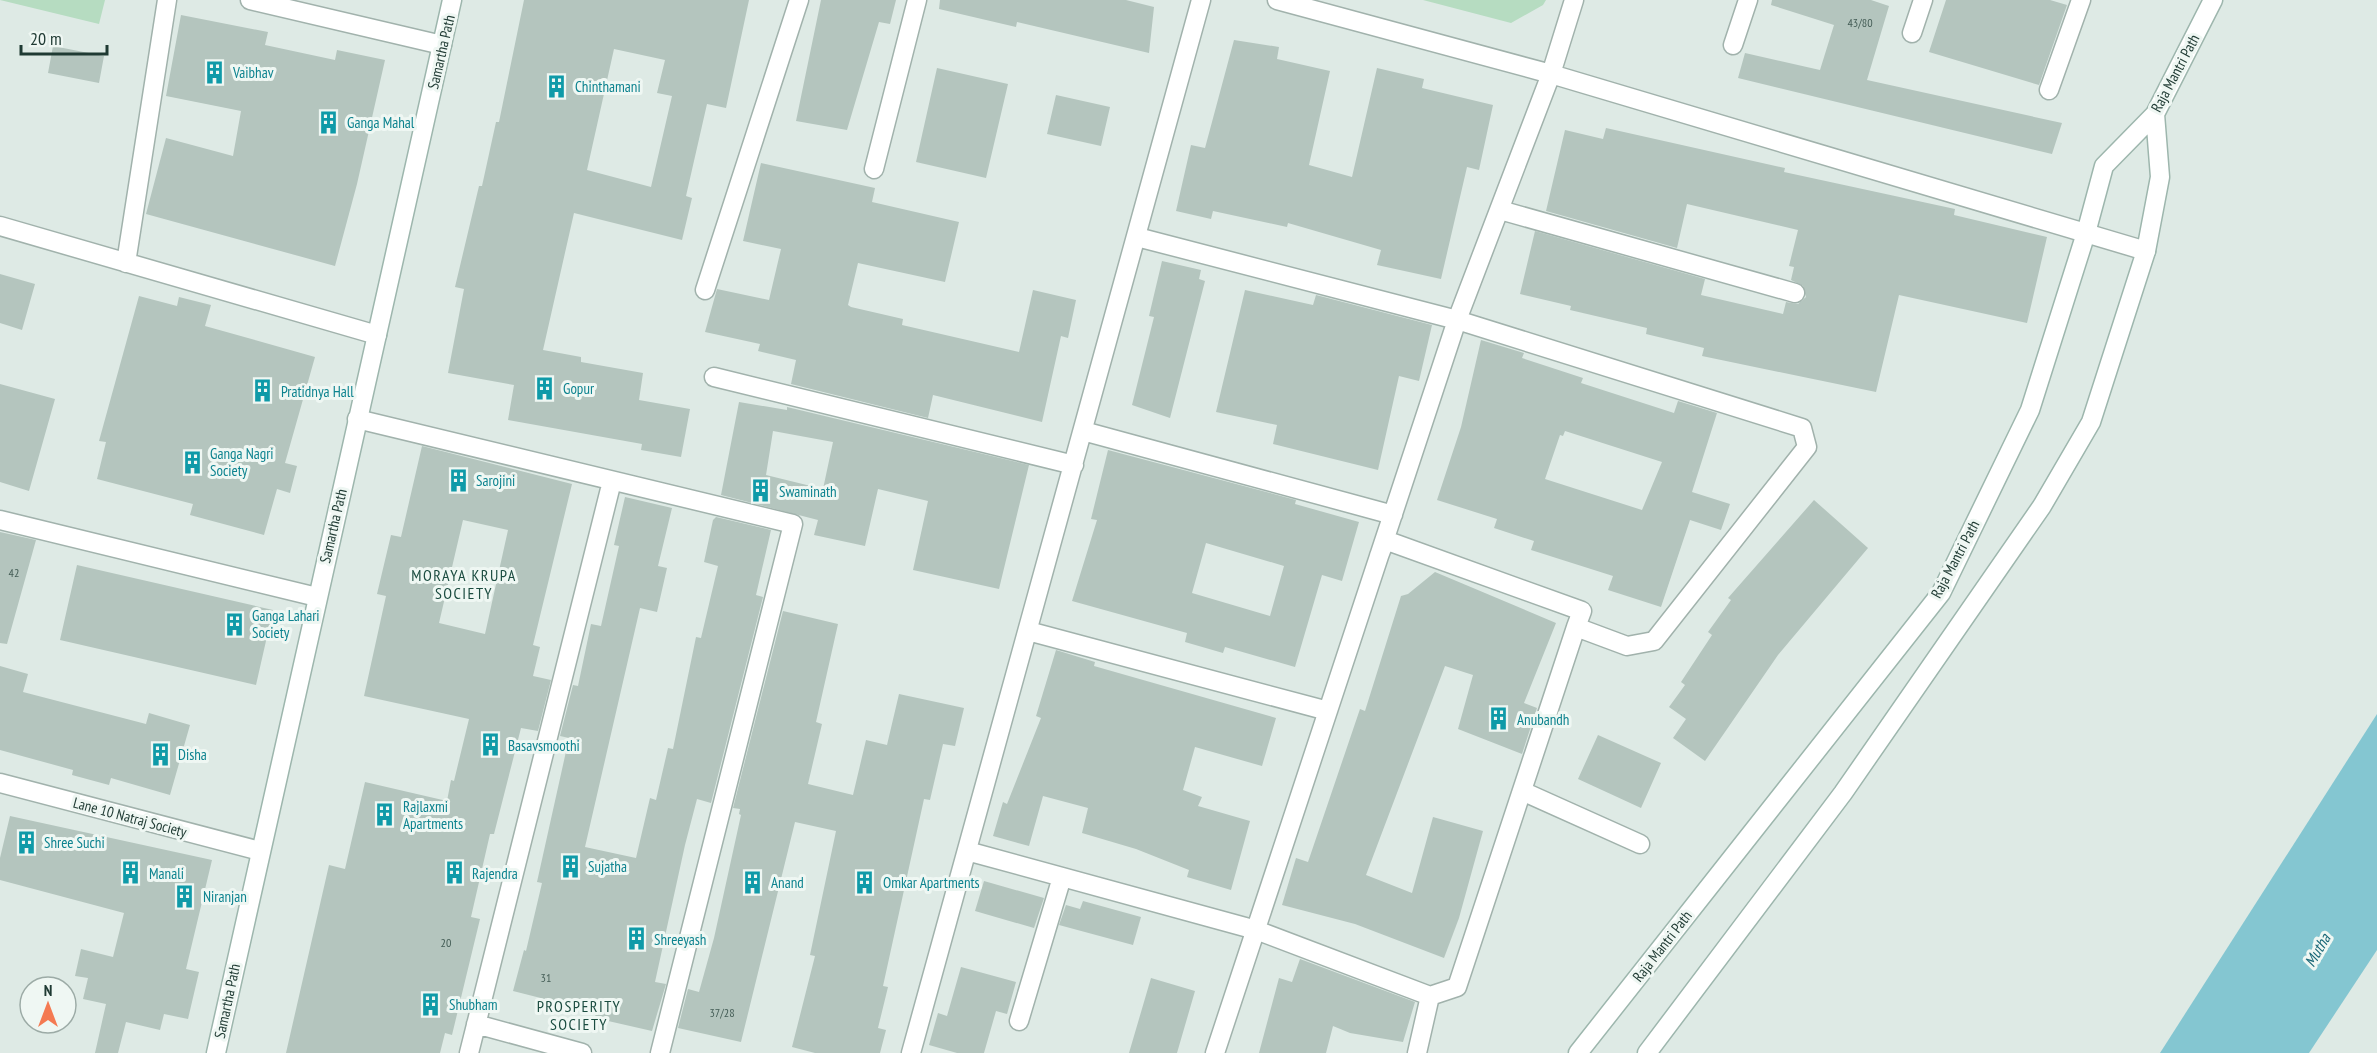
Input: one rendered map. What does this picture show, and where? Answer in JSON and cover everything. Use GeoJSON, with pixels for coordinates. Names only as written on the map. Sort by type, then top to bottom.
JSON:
{"type":"FeatureCollection","features":[{"type":"Feature","properties":{"kind":"street"},"geometry":{"type":"LineString","coordinates":[[126,263],[167,0]]}},
{"type":"Feature","properties":{"kind":"street"},"geometry":{"type":"LineString","coordinates":[[250,0],[442,45]]}},
{"type":"Feature","properties":{"kind":"street","name":"Samartha Path"},"geometry":{"type":"LineString","coordinates":[[216,1053],[452,0]]}},
{"type":"Feature","properties":{"kind":"street"},"geometry":{"type":"LineString","coordinates":[[705,290],[799,0]]}},
{"type":"Feature","properties":{"kind":"street"},"geometry":{"type":"LineString","coordinates":[[874,169],[917,0]]}},
{"type":"Feature","properties":{"kind":"street"},"geometry":{"type":"LineString","coordinates":[[911,1053],[1201,0]]}},
{"type":"Feature","properties":{"kind":"street"},"geometry":{"type":"LineString","coordinates":[[1277,0],[1551,74],[2146,251]]}},
{"type":"Feature","properties":{"kind":"street"},"geometry":{"type":"LineString","coordinates":[[1215,1053],[1457,320],[1551,74],[1574,0]]}},
{"type":"Feature","properties":{"kind":"street"},"geometry":{"type":"LineString","coordinates":[[1733,45],[1748,0]]}},
{"type":"Feature","properties":{"kind":"street"},"geometry":{"type":"LineString","coordinates":[[1912,33],[1923,0]]}},
{"type":"Feature","properties":{"kind":"street"},"geometry":{"type":"LineString","coordinates":[[2049,90],[2081,0]]}},
{"type":"Feature","properties":{"kind":"street","name":"Raja Mantri Path"},"geometry":{"type":"LineString","coordinates":[[1578,1053],[1941,592],[2030,410],[2086,232],[2104,166],[2155,114],[2213,0]]}},
{"type":"Feature","properties":{"kind":"street"},"geometry":{"type":"LineString","coordinates":[[1647,1053],[1843,793],[2042,506],[2091,422],[2146,251],[2160,177],[2155,114]]}},
{"type":"Feature","properties":{"kind":"street"},"geometry":{"type":"LineString","coordinates":[[1500,210],[1795,293]]}},
{"type":"Feature","properties":{"kind":"street"},"geometry":{"type":"LineString","coordinates":[[0,226],[377,335]]}},
{"type":"Feature","properties":{"kind":"street"},"geometry":{"type":"LineString","coordinates":[[1137,237],[1457,320],[1802,428],[1807,447],[1654,641],[1627,646],[1576,627]]}},
{"type":"Feature","properties":{"kind":"street"},"geometry":{"type":"LineString","coordinates":[[714,376],[1074,465]]}},
{"type":"Feature","properties":{"kind":"street"},"geometry":{"type":"LineString","coordinates":[[357,419],[793,524],[660,1053]]}},
{"type":"Feature","properties":{"kind":"street"},"geometry":{"type":"LineString","coordinates":[[1083,431],[1393,515]]}},
{"type":"Feature","properties":{"kind":"street"},"geometry":{"type":"LineString","coordinates":[[469,1053],[612,481]]}},
{"type":"Feature","properties":{"kind":"street"},"geometry":{"type":"LineString","coordinates":[[0,520],[318,597]]}},
{"type":"Feature","properties":{"kind":"street"},"geometry":{"type":"LineString","coordinates":[[967,851],[1256,930],[1430,996],[1456,987],[1582,611],[1385,540],[1379,556]]}},
{"type":"Feature","properties":{"kind":"street"},"geometry":{"type":"LineString","coordinates":[[1028,631],[1328,711]]}},
{"type":"Feature","properties":{"kind":"street","name":"Lane 10 Natraj Society"},"geometry":{"type":"LineString","coordinates":[[0,783],[260,851]]}},
{"type":"Feature","properties":{"kind":"street"},"geometry":{"type":"LineString","coordinates":[[1522,791],[1640,844]]}},
{"type":"Feature","properties":{"kind":"street"},"geometry":{"type":"LineString","coordinates":[[1019,1021],[1062,877]]}},
{"type":"Feature","properties":{"kind":"street"},"geometry":{"type":"LineString","coordinates":[[1417,1053],[1430,996]]}},
{"type":"Feature","properties":{"kind":"street"},"geometry":{"type":"LineString","coordinates":[[476,1024],[582,1053]]}},
{"type":"Feature","properties":{"kind":"green space"},"geometry":{"type":"Polygon","coordinates":[[[0,0],[105,0],[99,24],[0,0]]]}},
{"type":"Feature","properties":{"kind":"green space"},"geometry":{"type":"Polygon","coordinates":[[[1423,0],[1546,0],[1543,5],[1511,23],[1423,0]]]}},
{"type":"Feature","properties":{"kind":"water","name":"Mutha"},"geometry":{"type":"Polygon","coordinates":[[[2377,714],[2377,950],[2309,1053],[2160,1053],[2377,714]]]}},
{"type":"Feature","properties":{"kind":"building"},"geometry":{"type":"Polygon","coordinates":[[[524,0],[749,0],[726,108],[707,104],[686,196],[692,198],[682,240],[574,213],[543,350],[581,357],[581,362],[643,373],[639,400],[690,409],[681,457],[641,450],[642,444],[508,420],[514,385],[448,373],[464,289],[455,287],[479,186],[482,186],[496,122],[499,122],[524,0]],[[614,49],[587,170],[651,187],[672,96],[657,93],[665,60],[614,49]]]}},
{"type":"Feature","properties":{"kind":"building"},"geometry":{"type":"Polygon","coordinates":[[[821,0],[896,0],[890,24],[879,22],[847,130],[796,121],[821,0]]]}},
{"type":"Feature","properties":{"kind":"building"},"geometry":{"type":"Polygon","coordinates":[[[940,0],[1126,0],[1154,7],[1149,53],[1017,22],[1016,27],[939,9],[940,0]]]}},
{"type":"Feature","properties":{"kind":"building"},"geometry":{"type":"Polygon","coordinates":[[[1772,0],[1871,0],[1889,6],[1867,80],[2062,123],[2052,154],[1738,78],[1745,53],[1820,70],[1834,25],[1771,5],[1772,0]]]}},
{"type":"Feature","properties":{"kind":"building"},"geometry":{"type":"Polygon","coordinates":[[[1946,0],[2050,0],[2067,5],[2039,85],[1929,52],[1946,0]]]}},
{"type":"Feature","properties":{"kind":"building"},"geometry":{"type":"Polygon","coordinates":[[[181,15],[268,32],[265,45],[335,60],[337,50],[385,60],[357,184],[335,266],[146,214],[166,138],[233,156],[241,111],[166,96],[181,15]]]}},
{"type":"Feature","properties":{"kind":"building"},"geometry":{"type":"Polygon","coordinates":[[[1234,40],[1279,47],[1277,59],[1330,71],[1309,165],[1352,177],[1377,68],[1424,79],[1422,88],[1493,105],[1479,170],[1467,167],[1441,279],[1377,265],[1381,250],[1288,223],[1287,227],[1213,211],[1211,219],[1176,211],[1191,145],[1205,148],[1234,40]]]}},
{"type":"Feature","properties":{"kind":"building"},"geometry":{"type":"Polygon","coordinates":[[[53,46],[104,56],[99,83],[48,73],[53,46]]]}},
{"type":"Feature","properties":{"kind":"building"},"geometry":{"type":"Polygon","coordinates":[[[937,68],[1008,84],[986,178],[916,162],[937,68]]]}},
{"type":"Feature","properties":{"kind":"building"},"geometry":{"type":"Polygon","coordinates":[[[1056,95],[1110,107],[1101,146],[1047,134],[1056,95]]]}},
{"type":"Feature","properties":{"kind":"building"},"geometry":{"type":"Polygon","coordinates":[[[1606,128],[1785,168],[1784,172],[1955,209],[1954,215],[2047,237],[2027,323],[1899,295],[1876,392],[1702,356],[1704,348],[1646,334],[1647,328],[1570,310],[1571,306],[1520,294],[1535,231],[1705,279],[1701,295],[1783,314],[1786,302],[1798,304],[1806,297],[1803,286],[1791,280],[1794,267],[1789,266],[1798,230],[1687,204],[1677,248],[1546,211],[1565,130],[1603,139],[1606,128]]]}},
{"type":"Feature","properties":{"kind":"building"},"geometry":{"type":"Polygon","coordinates":[[[761,163],[875,188],[872,202],[959,222],[945,282],[858,263],[848,305],[851,307],[903,319],[902,325],[1019,352],[1033,290],[1076,300],[1068,338],[1061,336],[1042,422],[933,395],[928,418],[791,384],[796,360],[758,351],[760,344],[705,332],[717,289],[769,300],[781,249],[743,241],[761,163]]]}},
{"type":"Feature","properties":{"kind":"building"},"geometry":{"type":"Polygon","coordinates":[[[1162,261],[1201,270],[1199,279],[1205,281],[1170,418],[1132,405],[1154,317],[1149,316],[1162,261]]]}},
{"type":"Feature","properties":{"kind":"building"},"geometry":{"type":"Polygon","coordinates":[[[0,274],[35,284],[22,330],[0,323],[0,274]]]}},
{"type":"Feature","properties":{"kind":"building"},"geometry":{"type":"Polygon","coordinates":[[[1245,290],[1313,305],[1316,295],[1432,325],[1419,381],[1399,376],[1378,470],[1273,444],[1277,425],[1216,412],[1245,290]]]}},
{"type":"Feature","properties":{"kind":"building"},"geometry":{"type":"Polygon","coordinates":[[[139,296],[177,306],[179,297],[211,305],[205,326],[315,357],[285,463],[297,466],[290,493],[277,489],[264,535],[190,515],[193,504],[97,479],[106,442],[99,441],[139,296]]]}},
{"type":"Feature","properties":{"kind":"building"},"geometry":{"type":"Polygon","coordinates":[[[1481,340],[1524,353],[1522,358],[1583,378],[1581,383],[1674,413],[1678,401],[1717,413],[1692,492],[1730,504],[1721,530],[1690,520],[1661,607],[1608,590],[1613,576],[1531,550],[1534,541],[1494,528],[1497,519],[1437,500],[1461,427],[1481,340]],[[1565,431],[1563,436],[1560,435],[1545,479],[1642,510],[1662,462],[1565,431]]]}},
{"type":"Feature","properties":{"kind":"building"},"geometry":{"type":"Polygon","coordinates":[[[0,384],[55,399],[29,491],[0,482],[0,384]]]}},
{"type":"Feature","properties":{"kind":"building"},"geometry":{"type":"Polygon","coordinates":[[[739,402],[787,410],[787,407],[1029,465],[999,589],[913,570],[928,501],[878,489],[865,546],[814,535],[818,520],[721,495],[739,402]],[[773,431],[766,475],[823,489],[833,442],[773,431]]]}},
{"type":"Feature","properties":{"kind":"building"},"geometry":{"type":"Polygon","coordinates":[[[422,446],[572,484],[533,645],[540,647],[533,676],[551,680],[538,731],[521,728],[494,834],[490,834],[471,917],[480,919],[452,1035],[445,1033],[440,1053],[286,1053],[329,865],[345,869],[365,782],[447,801],[469,719],[364,696],[386,596],[377,594],[391,535],[401,537],[422,446]],[[463,520],[439,623],[485,634],[508,530],[463,520]]]}},
{"type":"Feature","properties":{"kind":"building"},"geometry":{"type":"Polygon","coordinates":[[[1108,450],[1296,500],[1295,504],[1359,522],[1342,581],[1322,575],[1295,667],[1225,647],[1223,653],[1185,642],[1187,633],[1072,601],[1097,520],[1091,519],[1108,450]],[[1206,543],[1192,593],[1270,616],[1284,566],[1206,543]]]}},
{"type":"Feature","properties":{"kind":"building"},"geometry":{"type":"Polygon","coordinates":[[[625,497],[672,508],[658,566],[667,568],[657,612],[640,608],[585,847],[636,858],[650,798],[656,800],[668,748],[673,749],[696,637],[701,638],[718,566],[704,562],[713,520],[716,517],[771,530],[756,595],[763,597],[711,803],[697,799],[685,845],[655,982],[666,984],[652,1031],[595,1018],[596,1012],[513,991],[524,950],[526,951],[542,883],[537,882],[569,738],[560,736],[573,685],[578,686],[591,624],[601,626],[619,546],[614,545],[625,497]]]}},
{"type":"Feature","properties":{"kind":"building"},"geometry":{"type":"Polygon","coordinates":[[[1814,500],[1868,548],[1778,655],[1705,761],[1673,738],[1686,719],[1669,707],[1685,685],[1681,682],[1712,635],[1708,632],[1731,600],[1728,598],[1814,500]]]}},
{"type":"Feature","properties":{"kind":"building"},"geometry":{"type":"Polygon","coordinates":[[[0,532],[36,540],[7,644],[0,643],[0,532]]]}},
{"type":"Feature","properties":{"kind":"building","name":"Ganga Lahari Society"},"geometry":{"type":"Polygon","coordinates":[[[77,565],[273,610],[256,685],[60,640],[77,565]]]}},
{"type":"Feature","properties":{"kind":"building"},"geometry":{"type":"Polygon","coordinates":[[[1435,572],[1556,623],[1524,703],[1537,708],[1522,754],[1458,729],[1473,675],[1445,666],[1366,875],[1412,893],[1433,817],[1483,831],[1459,918],[1444,958],[1355,924],[1282,905],[1296,858],[1308,862],[1360,709],[1365,711],[1401,596],[1408,594],[1435,572]]]}},
{"type":"Feature","properties":{"kind":"building"},"geometry":{"type":"Polygon","coordinates":[[[783,611],[838,624],[816,722],[822,724],[808,784],[853,795],[866,740],[887,745],[899,694],[964,708],[955,746],[943,744],[930,800],[924,799],[883,986],[888,987],[878,1028],[886,1030],[880,1053],[815,1053],[792,1047],[815,956],[810,955],[836,831],[795,822],[741,1042],[678,1028],[688,989],[699,992],[714,938],[741,815],[739,814],[740,809],[733,808],[783,611]]]}},
{"type":"Feature","properties":{"kind":"building"},"geometry":{"type":"Polygon","coordinates":[[[1056,650],[1095,662],[1094,666],[1276,718],[1262,766],[1195,747],[1183,790],[1202,797],[1198,806],[1250,821],[1231,890],[1187,877],[1189,870],[1136,849],[1082,833],[1088,808],[1043,796],[1029,846],[993,836],[1003,802],[1007,804],[1041,718],[1036,716],[1056,650]]]}},
{"type":"Feature","properties":{"kind":"building"},"geometry":{"type":"Polygon","coordinates":[[[0,666],[28,674],[23,692],[146,724],[149,713],[190,725],[170,795],[111,778],[109,785],[72,775],[73,770],[0,750],[0,666]]]}},
{"type":"Feature","properties":{"kind":"building"},"geometry":{"type":"Polygon","coordinates":[[[1598,735],[1661,763],[1641,808],[1578,779],[1598,735]]]}},
{"type":"Feature","properties":{"kind":"building"},"geometry":{"type":"Polygon","coordinates":[[[10,816],[212,860],[186,969],[199,972],[188,1019],[164,1014],[160,1030],[126,1022],[118,1053],[95,1053],[106,1004],[83,999],[88,978],[75,975],[81,949],[113,957],[124,913],[0,880],[0,858],[10,816]]]}},
{"type":"Feature","properties":{"kind":"building"},"geometry":{"type":"Polygon","coordinates":[[[984,881],[1044,898],[1034,928],[975,911],[984,881]]]}},
{"type":"Feature","properties":{"kind":"building"},"geometry":{"type":"Polygon","coordinates":[[[1083,901],[1141,917],[1133,945],[1059,925],[1066,905],[1080,909],[1083,901]]]}},
{"type":"Feature","properties":{"kind":"building"},"geometry":{"type":"Polygon","coordinates":[[[1300,959],[1415,1002],[1403,1042],[1350,1033],[1333,1026],[1326,1053],[1259,1053],[1279,978],[1292,982],[1300,959]]]}},
{"type":"Feature","properties":{"kind":"building"},"geometry":{"type":"Polygon","coordinates":[[[961,967],[1016,982],[1007,1014],[996,1011],[984,1053],[957,1053],[929,1045],[938,1013],[947,1016],[961,967]]]}},
{"type":"Feature","properties":{"kind":"building"},"geometry":{"type":"Polygon","coordinates":[[[1151,978],[1195,991],[1177,1053],[1129,1053],[1151,978]]]}},
{"type":"Feature","properties":{"kind":"place","name":"Vaibhav"},"geometry":{"type":"Point","coordinates":[215,72]}},
{"type":"Feature","properties":{"kind":"place","name":"Chinthamani"},"geometry":{"type":"Point","coordinates":[557,86]}},
{"type":"Feature","properties":{"kind":"place","name":"Ganga Mahal"},"geometry":{"type":"Point","coordinates":[329,122]}},
{"type":"Feature","properties":{"kind":"place","name":"Gopur"},"geometry":{"type":"Point","coordinates":[545,388]}},
{"type":"Feature","properties":{"kind":"place","name":"Pratidnya Hall"},"geometry":{"type":"Point","coordinates":[263,391]}},
{"type":"Feature","properties":{"kind":"place","name":"Ganga Nagri Society"},"geometry":{"type":"Point","coordinates":[192,462]}},
{"type":"Feature","properties":{"kind":"place","name":"Sarojini"},"geometry":{"type":"Point","coordinates":[458,480]}},
{"type":"Feature","properties":{"kind":"place","name":"Swaminath"},"geometry":{"type":"Point","coordinates":[761,491]}},
{"type":"Feature","properties":{"kind":"place","name":"Ganga Lahari Society"},"geometry":{"type":"Point","coordinates":[234,624]}},
{"type":"Feature","properties":{"kind":"place","name":"Anubandh"},"geometry":{"type":"Point","coordinates":[1499,719]}},
{"type":"Feature","properties":{"kind":"place","name":"Basavsmoothi"},"geometry":{"type":"Point","coordinates":[490,745]}},
{"type":"Feature","properties":{"kind":"place","name":"Disha"},"geometry":{"type":"Point","coordinates":[160,754]}},
{"type":"Feature","properties":{"kind":"place","name":"Rajlaxmi Apartments"},"geometry":{"type":"Point","coordinates":[385,815]}},
{"type":"Feature","properties":{"kind":"place","name":"Shree Suchi"},"geometry":{"type":"Point","coordinates":[26,842]}},
{"type":"Feature","properties":{"kind":"place","name":"Sujatha"},"geometry":{"type":"Point","coordinates":[570,866]}},
{"type":"Feature","properties":{"kind":"place","name":"Manali"},"geometry":{"type":"Point","coordinates":[131,873]}},
{"type":"Feature","properties":{"kind":"place","name":"Rajendra"},"geometry":{"type":"Point","coordinates":[454,873]}},
{"type":"Feature","properties":{"kind":"place","name":"Anand"},"geometry":{"type":"Point","coordinates":[753,882]}},
{"type":"Feature","properties":{"kind":"place","name":"Omkar Apartments"},"geometry":{"type":"Point","coordinates":[865,882]}},
{"type":"Feature","properties":{"kind":"place","name":"Niranjan"},"geometry":{"type":"Point","coordinates":[185,896]}},
{"type":"Feature","properties":{"kind":"place","name":"Shreeyash"},"geometry":{"type":"Point","coordinates":[636,939]}},
{"type":"Feature","properties":{"kind":"place","name":"Shubham"},"geometry":{"type":"Point","coordinates":[431,1004]}},
{"type":"Feature","properties":{"kind":"district","name":"MORAYA KRUPA SOCIETY"},"geometry":{"type":"Point","coordinates":[464,584]}},
{"type":"Feature","properties":{"kind":"district","name":"PROSPERITY SOCIETY"},"geometry":{"type":"Point","coordinates":[579,1015]}}]}
